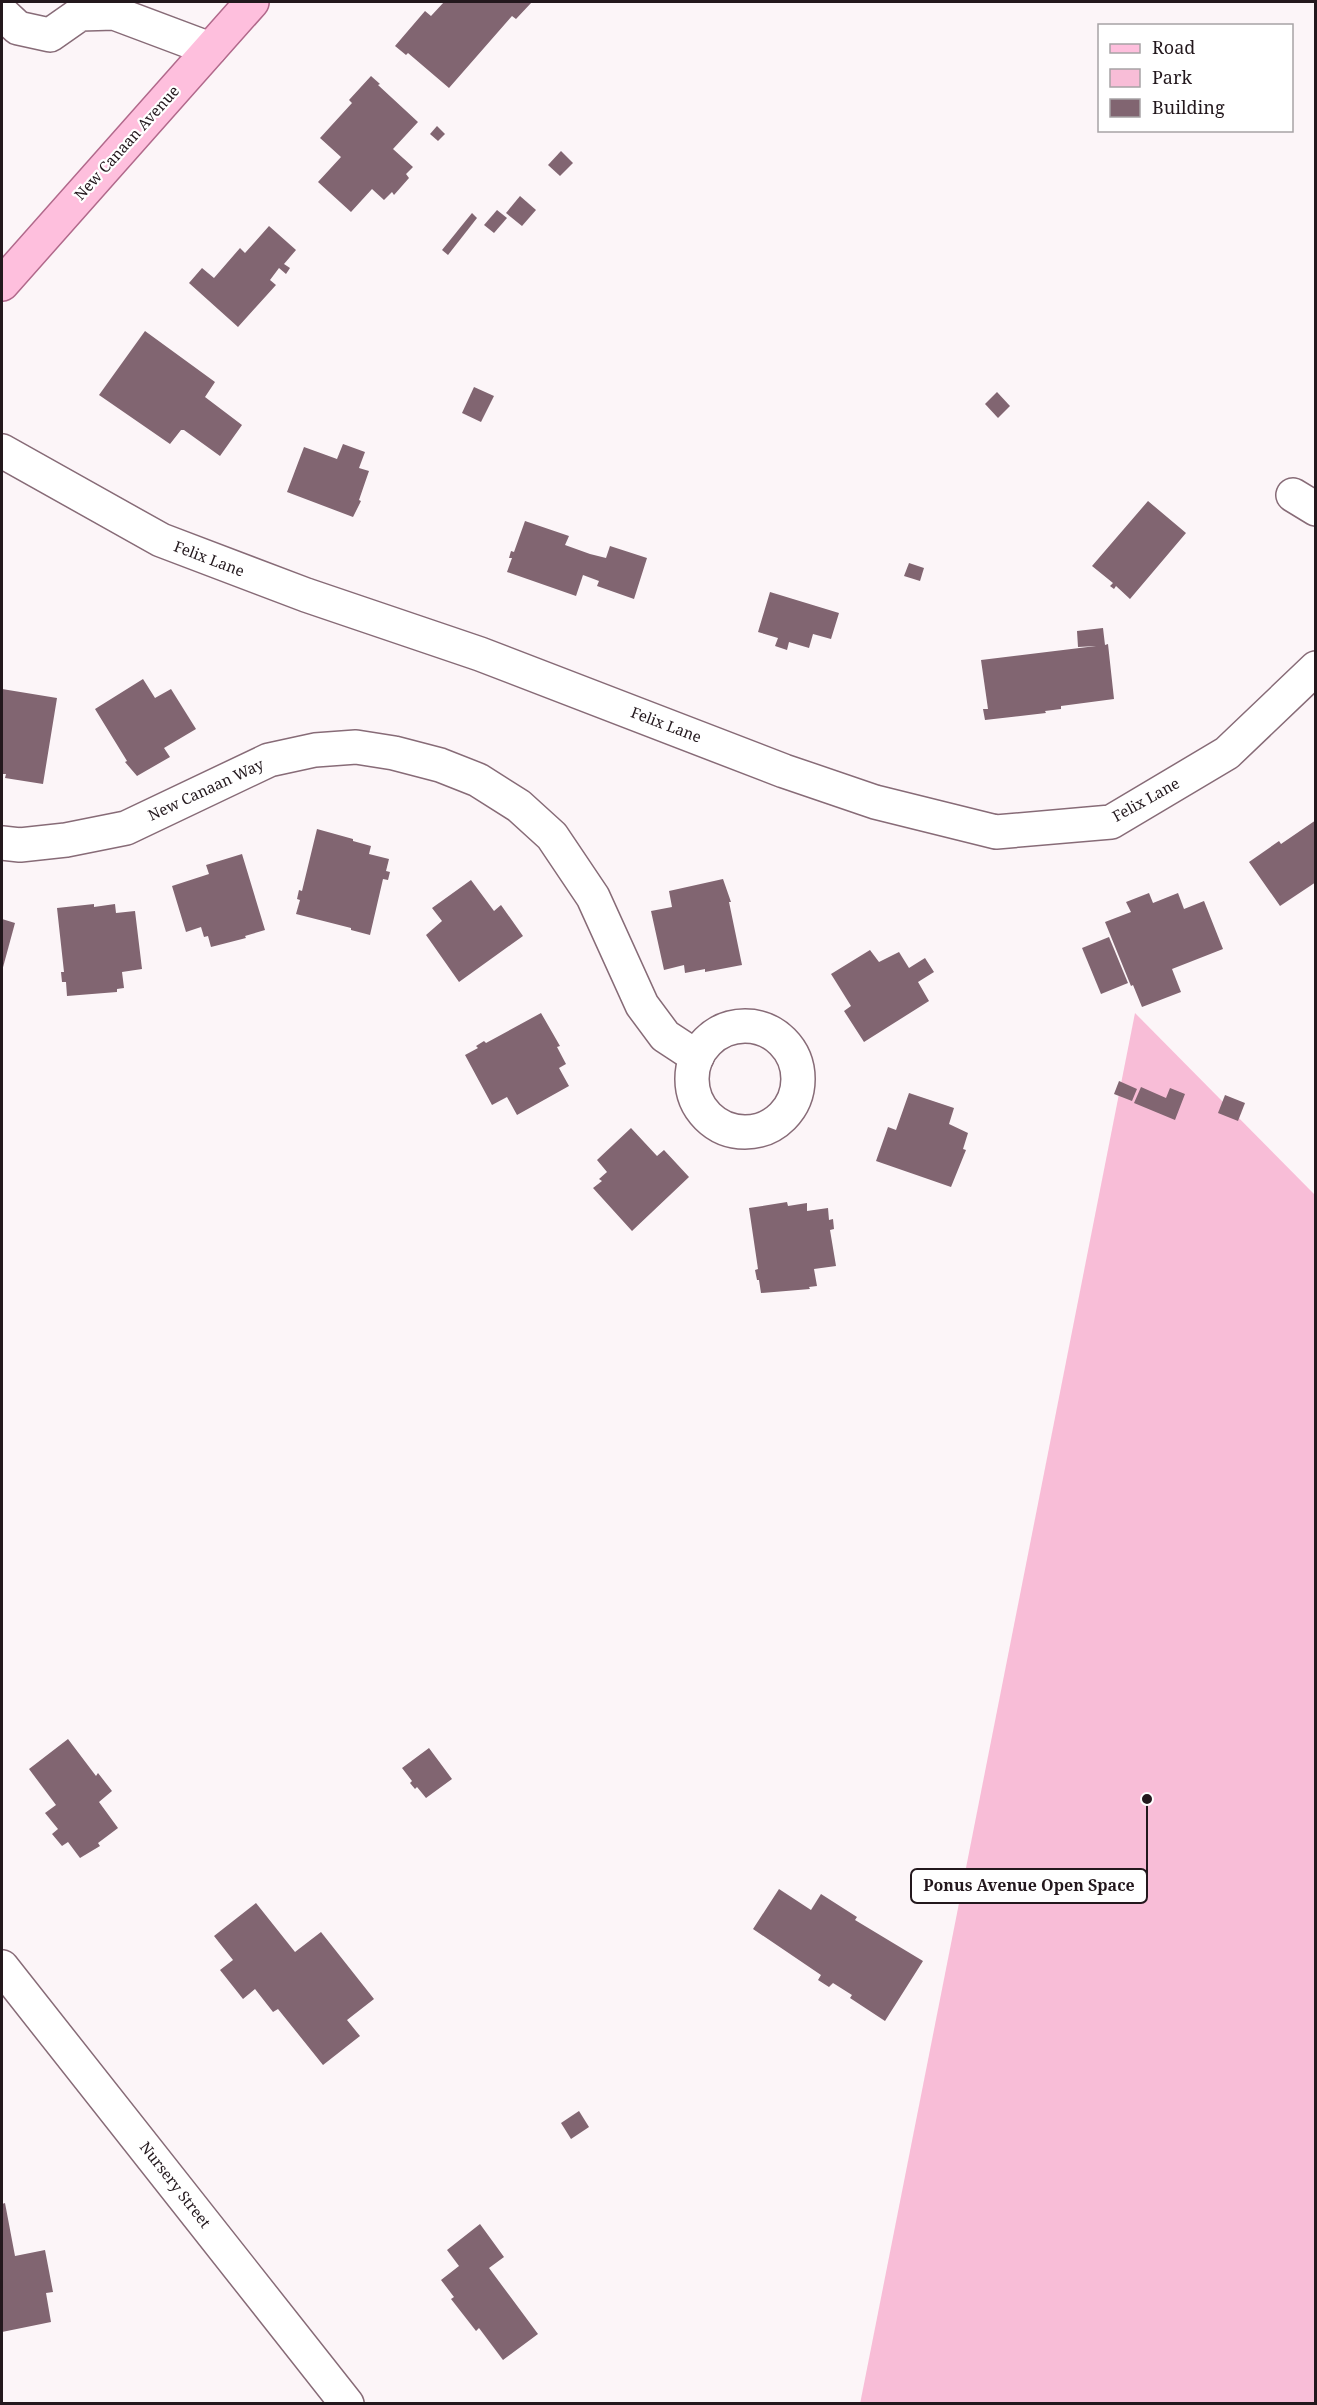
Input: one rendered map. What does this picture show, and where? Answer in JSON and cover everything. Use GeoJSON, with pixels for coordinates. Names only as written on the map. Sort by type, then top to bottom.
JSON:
{"type":"FeatureCollection","features":[{"type":"Feature","properties":{"kind":"main road","name":"New Canaan Avenue"},"geometry":{"type":"LineString","coordinates":[[2,284],[252,2]]}},
{"type":"Feature","properties":{"kind":"street"},"geometry":{"type":"LineString","coordinates":[[2,13],[18,28],[50,35],[80,14],[114,13],[210,49]]}},
{"type":"Feature","properties":{"kind":"street","name":"Felix Lane"},"geometry":{"type":"LineString","coordinates":[[2,451],[161,540],[306,595],[480,654],[784,771],[875,802],[996,832],[1110,822],[1227,753],[1316,668]]}},
{"type":"Feature","properties":{"kind":"street","name":"New Canaan Way"},"geometry":{"type":"LineString","coordinates":[[2,843],[20,845],[66,840],[126,828],[269,760],[315,750],[356,747],[394,753],[440,765],[478,780],[519,806],[552,836],[593,897],[642,1005],[664,1036],[697,1057]]}},
{"type":"Feature","properties":{"kind":"street","name":"Nursery Street"},"geometry":{"type":"LineString","coordinates":[[2,1967],[348,2403]]}},
{"type":"Feature","properties":{"kind":"green space"},"geometry":{"type":"Polygon","coordinates":[[[1135,1013],[1315,1195],[1315,2403],[860,2404],[1135,1013]]]}},
{"type":"Feature","properties":{"kind":"building"},"geometry":{"type":"Polygon","coordinates":[[[444,2],[532,2],[516,19],[512,16],[449,88],[408,53],[406,55],[395,46],[425,11],[431,16],[444,2]]]}},
{"type":"Feature","properties":{"kind":"building"},"geometry":{"type":"Polygon","coordinates":[[[371,76],[418,122],[393,149],[413,167],[406,174],[409,178],[394,195],[392,192],[384,200],[372,189],[351,212],[318,182],[341,157],[320,138],[352,103],[349,100],[371,76]]]}},
{"type":"Feature","properties":{"kind":"building"},"geometry":{"type":"Polygon","coordinates":[[[437,126],[445,134],[438,141],[430,134],[437,126]]]}},
{"type":"Feature","properties":{"kind":"building"},"geometry":{"type":"Polygon","coordinates":[[[561,151],[573,163],[560,176],[548,165],[561,151]]]}},
{"type":"Feature","properties":{"kind":"building"},"geometry":{"type":"Polygon","coordinates":[[[520,196],[536,210],[522,226],[506,213],[520,196]]]}},
{"type":"Feature","properties":{"kind":"building"},"geometry":{"type":"Polygon","coordinates":[[[497,210],[507,218],[494,233],[484,225],[497,210]]]}},
{"type":"Feature","properties":{"kind":"building"},"geometry":{"type":"Polygon","coordinates":[[[472,213],[477,218],[448,255],[442,250],[472,213]]]}},
{"type":"Feature","properties":{"kind":"building"},"geometry":{"type":"Polygon","coordinates":[[[269,226],[296,250],[284,264],[290,268],[286,274],[279,268],[270,280],[276,285],[238,327],[189,283],[202,268],[214,278],[240,248],[245,253],[269,226]]]}},
{"type":"Feature","properties":{"kind":"building"},"geometry":{"type":"Polygon","coordinates":[[[145,331],[215,382],[205,397],[242,425],[220,456],[184,430],[181,430],[170,444],[99,395],[145,331]]]}},
{"type":"Feature","properties":{"kind":"building"},"geometry":{"type":"Polygon","coordinates":[[[474,387],[494,396],[481,422],[462,413],[474,387]]]}},
{"type":"Feature","properties":{"kind":"building"},"geometry":{"type":"Polygon","coordinates":[[[997,392],[1010,406],[998,418],[985,404],[997,392]]]}},
{"type":"Feature","properties":{"kind":"building"},"geometry":{"type":"Polygon","coordinates":[[[343,444],[365,452],[359,468],[369,471],[359,500],[361,501],[353,517],[287,492],[304,447],[337,459],[343,444]]]}},
{"type":"Feature","properties":{"kind":"building"},"geometry":{"type":"Polygon","coordinates":[[[1148,501],[1186,533],[1130,599],[1116,586],[1114,589],[1110,586],[1113,583],[1092,566],[1148,501]]]}},
{"type":"Feature","properties":{"kind":"building"},"geometry":{"type":"Polygon","coordinates":[[[525,521],[569,536],[565,545],[590,554],[606,558],[610,546],[647,558],[634,599],[597,586],[599,581],[583,575],[576,596],[507,572],[512,558],[509,558],[511,551],[514,552],[525,521]]]}},
{"type":"Feature","properties":{"kind":"building"},"geometry":{"type":"Polygon","coordinates":[[[909,563],[924,568],[920,581],[904,576],[909,563]]]}},
{"type":"Feature","properties":{"kind":"building"},"geometry":{"type":"Polygon","coordinates":[[[770,592],[839,613],[831,639],[813,634],[809,648],[789,642],[787,650],[775,646],[778,638],[758,632],[770,592]]]}},
{"type":"Feature","properties":{"kind":"building"},"geometry":{"type":"Polygon","coordinates":[[[1103,628],[1105,645],[1108,644],[1114,699],[1061,706],[1061,709],[1045,711],[1046,713],[985,720],[983,709],[988,709],[981,660],[1096,646],[1078,647],[1077,631],[1103,628]]]}},
{"type":"Feature","properties":{"kind":"building"},"geometry":{"type":"Polygon","coordinates":[[[143,679],[155,698],[171,689],[196,729],[164,748],[170,757],[137,776],[125,762],[127,761],[95,709],[143,679]]]}},
{"type":"Feature","properties":{"kind":"building"},"geometry":{"type":"Polygon","coordinates":[[[2,689],[57,698],[43,784],[5,778],[6,774],[2,774],[2,689]]]}},
{"type":"Feature","properties":{"kind":"building"},"geometry":{"type":"Polygon","coordinates":[[[1316,820],[1316,882],[1280,906],[1249,862],[1279,841],[1281,844],[1316,820]]]}},
{"type":"Feature","properties":{"kind":"building"},"geometry":{"type":"Polygon","coordinates":[[[317,829],[371,846],[369,854],[389,859],[386,871],[390,872],[388,880],[383,879],[370,935],[296,914],[300,900],[297,899],[299,890],[302,891],[317,829]]]}},
{"type":"Feature","properties":{"kind":"building"},"geometry":{"type":"Polygon","coordinates":[[[242,854],[265,930],[245,936],[246,938],[211,947],[208,936],[204,937],[201,927],[186,932],[172,886],[209,874],[206,865],[242,854]]]}},
{"type":"Feature","properties":{"kind":"building"},"geometry":{"type":"Polygon","coordinates":[[[723,879],[731,902],[729,902],[742,965],[705,972],[705,969],[685,973],[684,965],[664,970],[651,911],[672,907],[669,891],[723,879]]]}},
{"type":"Feature","properties":{"kind":"building"},"geometry":{"type":"Polygon","coordinates":[[[471,880],[494,911],[501,905],[523,936],[459,982],[426,935],[442,921],[432,908],[471,880]]]}},
{"type":"Feature","properties":{"kind":"building"},"geometry":{"type":"Polygon","coordinates":[[[1149,893],[1153,903],[1178,893],[1184,909],[1204,901],[1223,949],[1172,969],[1181,992],[1142,1007],[1105,922],[1131,912],[1126,902],[1149,893]]]}},
{"type":"Feature","properties":{"kind":"building"},"geometry":{"type":"Polygon","coordinates":[[[94,904],[94,907],[115,904],[116,913],[135,911],[142,969],[122,972],[124,988],[117,989],[117,992],[67,996],[66,982],[62,982],[61,972],[64,972],[57,908],[94,904]]]}},
{"type":"Feature","properties":{"kind":"building"},"geometry":{"type":"Polygon","coordinates":[[[2,919],[15,923],[2,971],[2,919]]]}},
{"type":"Feature","properties":{"kind":"building"},"geometry":{"type":"Polygon","coordinates":[[[1109,937],[1128,983],[1101,994],[1082,948],[1109,937]]]}},
{"type":"Feature","properties":{"kind":"building"},"geometry":{"type":"Polygon","coordinates":[[[870,950],[879,962],[899,952],[909,968],[925,958],[934,972],[918,982],[929,1001],[864,1042],[844,1011],[851,1006],[831,974],[870,950]]]}},
{"type":"Feature","properties":{"kind":"building"},"geometry":{"type":"Polygon","coordinates":[[[541,1013],[560,1046],[557,1047],[566,1064],[559,1068],[569,1086],[517,1115],[507,1097],[492,1105],[465,1055],[478,1048],[476,1046],[484,1041],[486,1043],[541,1013]]]}},
{"type":"Feature","properties":{"kind":"building"},"geometry":{"type":"Polygon","coordinates":[[[1119,1081],[1137,1089],[1132,1101],[1114,1094],[1119,1081]]]}},
{"type":"Feature","properties":{"kind":"building"},"geometry":{"type":"Polygon","coordinates":[[[1141,1087],[1166,1098],[1170,1088],[1185,1094],[1175,1120],[1134,1103],[1141,1087]]]}},
{"type":"Feature","properties":{"kind":"building"},"geometry":{"type":"Polygon","coordinates":[[[909,1093],[954,1108],[949,1124],[968,1133],[963,1149],[966,1150],[951,1187],[876,1161],[888,1127],[896,1130],[909,1093]]]}},
{"type":"Feature","properties":{"kind":"building"},"geometry":{"type":"Polygon","coordinates":[[[1225,1095],[1245,1103],[1238,1121],[1218,1113],[1225,1095]]]}},
{"type":"Feature","properties":{"kind":"building"},"geometry":{"type":"Polygon","coordinates":[[[631,1128],[657,1156],[664,1150],[689,1177],[632,1231],[593,1188],[602,1181],[599,1179],[607,1172],[597,1160],[631,1128]]]}},
{"type":"Feature","properties":{"kind":"building"},"geometry":{"type":"Polygon","coordinates":[[[787,1202],[788,1206],[807,1203],[807,1211],[828,1208],[829,1220],[833,1219],[834,1229],[830,1230],[836,1266],[814,1269],[817,1286],[809,1287],[810,1289],[761,1293],[755,1270],[758,1269],[749,1208],[787,1202]]]}},
{"type":"Feature","properties":{"kind":"building"},"geometry":{"type":"Polygon","coordinates":[[[68,1739],[96,1776],[98,1773],[112,1791],[99,1802],[118,1828],[98,1843],[100,1846],[80,1858],[68,1842],[62,1846],[52,1834],[58,1829],[45,1813],[56,1805],[29,1769],[68,1739]]]}},
{"type":"Feature","properties":{"kind":"building"},"geometry":{"type":"Polygon","coordinates":[[[429,1748],[452,1779],[426,1798],[417,1787],[415,1789],[410,1783],[412,1781],[402,1768],[429,1748]]]}},
{"type":"Feature","properties":{"kind":"building"},"geometry":{"type":"Polygon","coordinates":[[[779,1889],[811,1910],[821,1894],[857,1917],[855,1920],[923,1961],[885,2021],[850,1998],[852,1995],[833,1983],[829,1987],[818,1980],[821,1975],[753,1929],[779,1889]]]}},
{"type":"Feature","properties":{"kind":"building"},"geometry":{"type":"Polygon","coordinates":[[[256,1903],[295,1952],[321,1932],[374,1999],[347,2020],[360,2036],[323,2065],[278,2009],[273,2012],[255,1989],[243,1999],[220,1970],[233,1960],[214,1936],[256,1903]]]}},
{"type":"Feature","properties":{"kind":"building"},"geometry":{"type":"Polygon","coordinates":[[[579,2111],[589,2127],[571,2139],[561,2123],[579,2111]]]}},
{"type":"Feature","properties":{"kind":"building"},"geometry":{"type":"Polygon","coordinates":[[[5,2203],[15,2256],[45,2250],[53,2292],[46,2293],[51,2322],[2,2332],[2,2204],[5,2203]]]}},
{"type":"Feature","properties":{"kind":"building"},"geometry":{"type":"Polygon","coordinates":[[[480,2224],[504,2257],[489,2268],[538,2334],[503,2360],[479,2328],[476,2331],[451,2299],[454,2297],[441,2280],[459,2266],[447,2250],[480,2224]]]}},
{"type":"Feature","properties":{"kind":"place","name":"Ponus Avenue Open Space"},"geometry":{"type":"Point","coordinates":[1147,1799]}}]}
